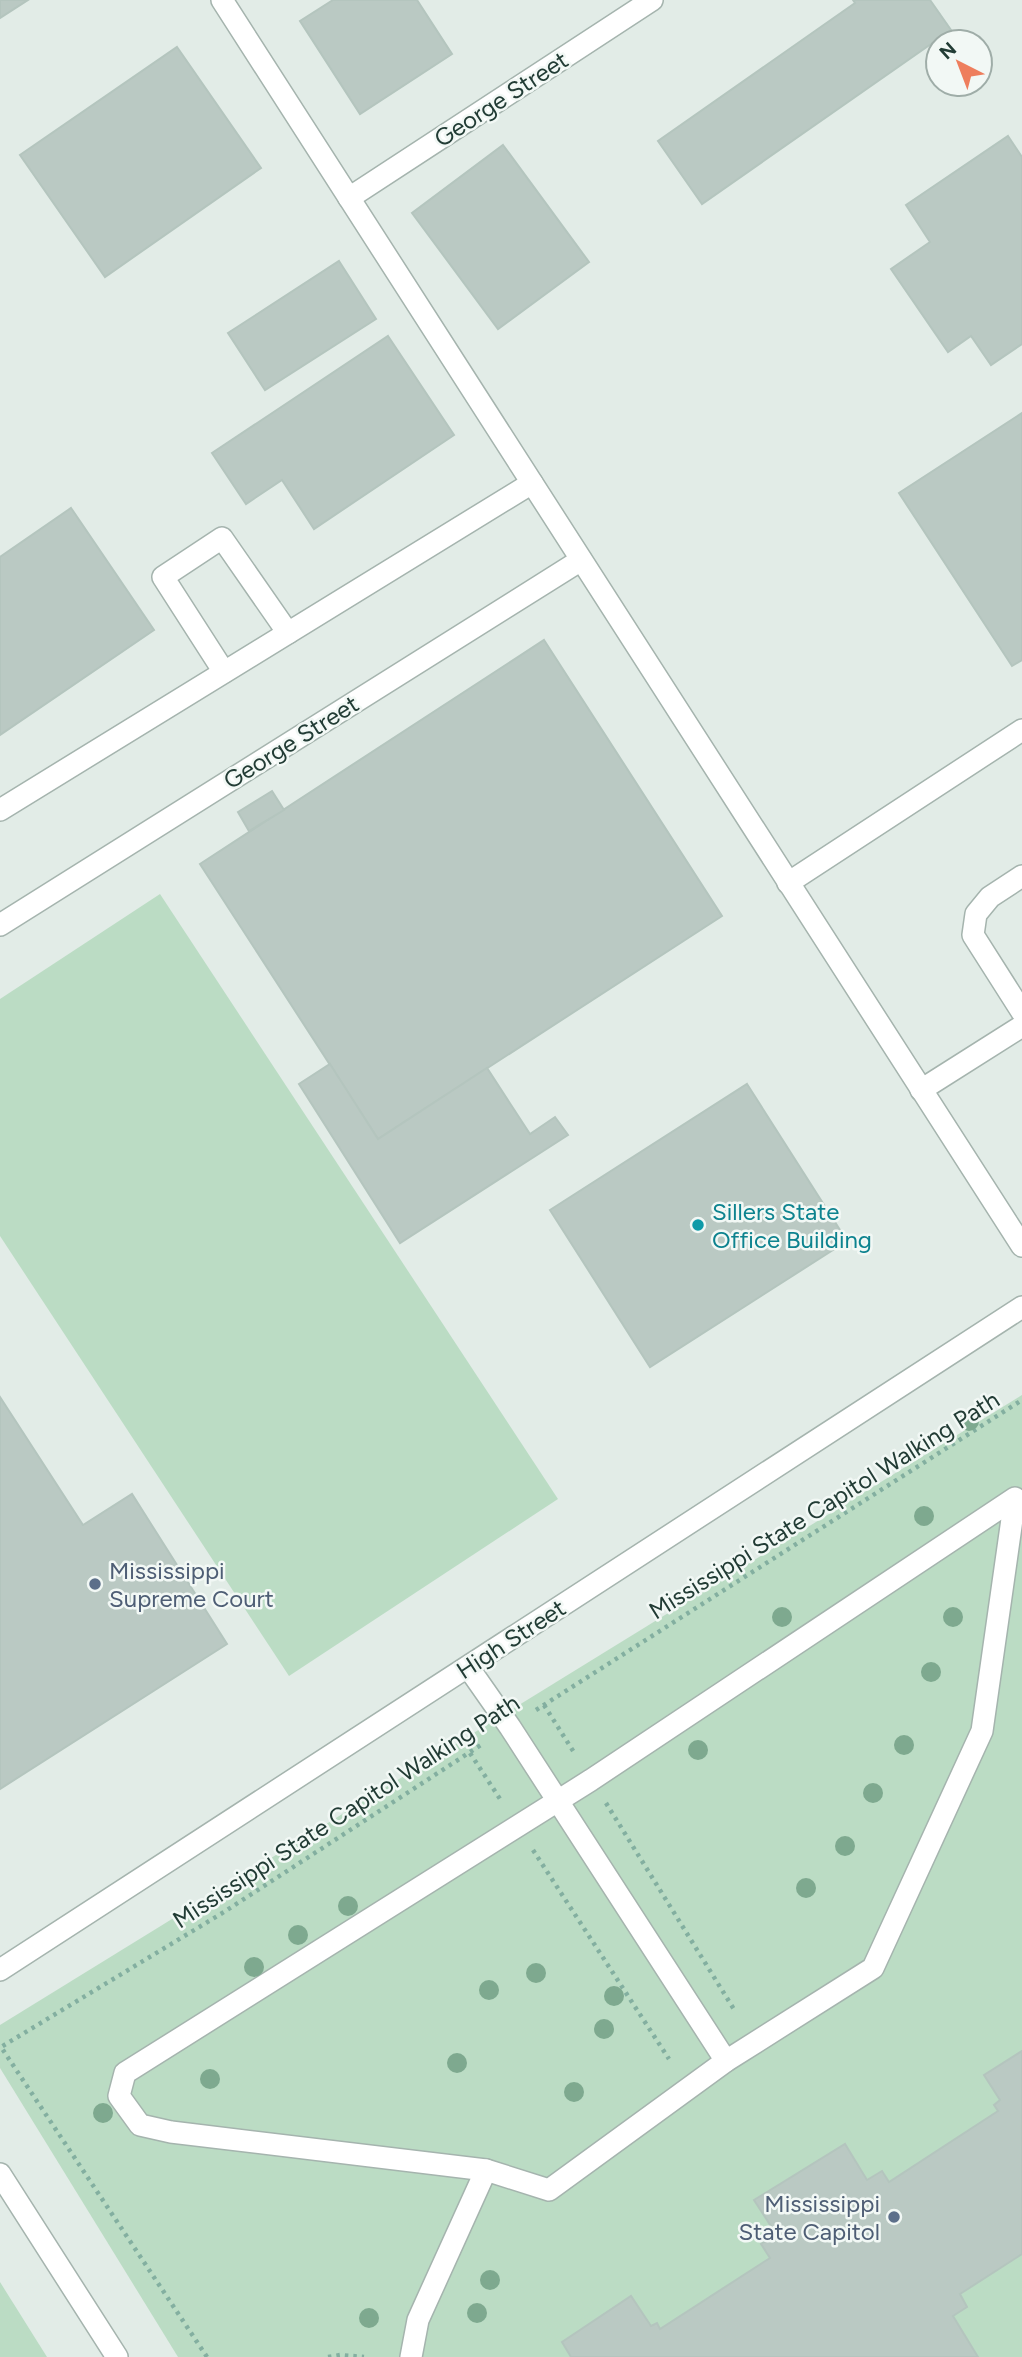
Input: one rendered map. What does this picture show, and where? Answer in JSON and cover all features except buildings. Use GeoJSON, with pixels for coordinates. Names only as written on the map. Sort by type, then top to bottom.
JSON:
{"type":"FeatureCollection","features":[{"type":"Feature","properties":{"kind":"street"},"geometry":{"type":"LineString","coordinates":[[222,0],[1022,1246]]}},
{"type":"Feature","properties":{"kind":"street","name":"George Street"},"geometry":{"type":"LineString","coordinates":[[349,198],[652,0]]}},
{"type":"Feature","properties":{"kind":"street"},"geometry":{"type":"LineString","coordinates":[[0,810],[532,483]]}},
{"type":"Feature","properties":{"kind":"street"},"geometry":{"type":"LineString","coordinates":[[224,672],[163,577],[222,538],[288,633]]}},
{"type":"Feature","properties":{"kind":"street","name":"George Street"},"geometry":{"type":"LineString","coordinates":[[2,920],[581,560]]}},
{"type":"Feature","properties":{"kind":"street"},"geometry":{"type":"LineString","coordinates":[[788,883],[1022,730]]}},
{"type":"Feature","properties":{"kind":"street"},"geometry":{"type":"LineString","coordinates":[[1022,876],[990,897],[975,914],[973,935],[1022,1012]]}},
{"type":"Feature","properties":{"kind":"street"},"geometry":{"type":"LineString","coordinates":[[921,1090],[1022,1026]]}},
{"type":"Feature","properties":{"kind":"street","name":"High Street"},"geometry":{"type":"LineString","coordinates":[[0,1970],[1022,1307]]}},
{"type":"Feature","properties":{"kind":"street"},"geometry":{"type":"LineString","coordinates":[[1015,1498],[982,1731],[873,1968],[726,2061],[549,2190],[486,2171],[171,2132],[140,2125],[119,2096],[125,2073],[558,1801],[591,1780],[1015,1498]]}},
{"type":"Feature","properties":{"kind":"street"},"geometry":{"type":"LineString","coordinates":[[468,1667],[510,1727],[726,2061]]}},
{"type":"Feature","properties":{"kind":"street"},"geometry":{"type":"LineString","coordinates":[[411,2357],[418,2320],[486,2171]]}},
{"type":"Feature","properties":{"kind":"street"},"geometry":{"type":"LineString","coordinates":[[0,2174],[117,2357]]}},
{"type":"Feature","properties":{"kind":"path","name":"Mississippi State Capitol Walking Path"},"geometry":{"type":"LineString","coordinates":[[207,2357],[1,2048],[223,1912],[1022,1400]]}},
{"type":"Feature","properties":{"kind":"path"},"geometry":{"type":"LineString","coordinates":[[544,1705],[736,2011]]}},
{"type":"Feature","properties":{"kind":"path"},"geometry":{"type":"LineString","coordinates":[[470,1753],[669,2059]]}},
{"type":"Feature","properties":{"kind":"path"},"geometry":{"type":"LineString","coordinates":[[328,2357],[364,2357]]}},
{"type":"Feature","properties":{"kind":"green space"},"geometry":{"type":"Polygon","coordinates":[[[160,894],[558,1499],[289,1676],[0,1236],[0,999],[160,894]]]}},
{"type":"Feature","properties":{"kind":"green space"},"geometry":{"type":"Polygon","coordinates":[[[1022,1395],[1022,2357],[178,2357],[0,2068],[0,2025],[1022,1395]]]}},
{"type":"Feature","properties":{"kind":"green space"},"geometry":{"type":"Polygon","coordinates":[[[0,2282],[47,2357],[0,2357],[0,2282]]]}},
{"type":"Feature","properties":{"kind":"place","name":"Sillers State Office Building"},"geometry":{"type":"Point","coordinates":[698,1225]}},
{"type":"Feature","properties":{"kind":"place","name":"Mississippi Supreme Court"},"geometry":{"type":"Point","coordinates":[95,1584]}},
{"type":"Feature","properties":{"kind":"place","name":"Mississippi State Capitol"},"geometry":{"type":"Point","coordinates":[894,2217]}}]}
